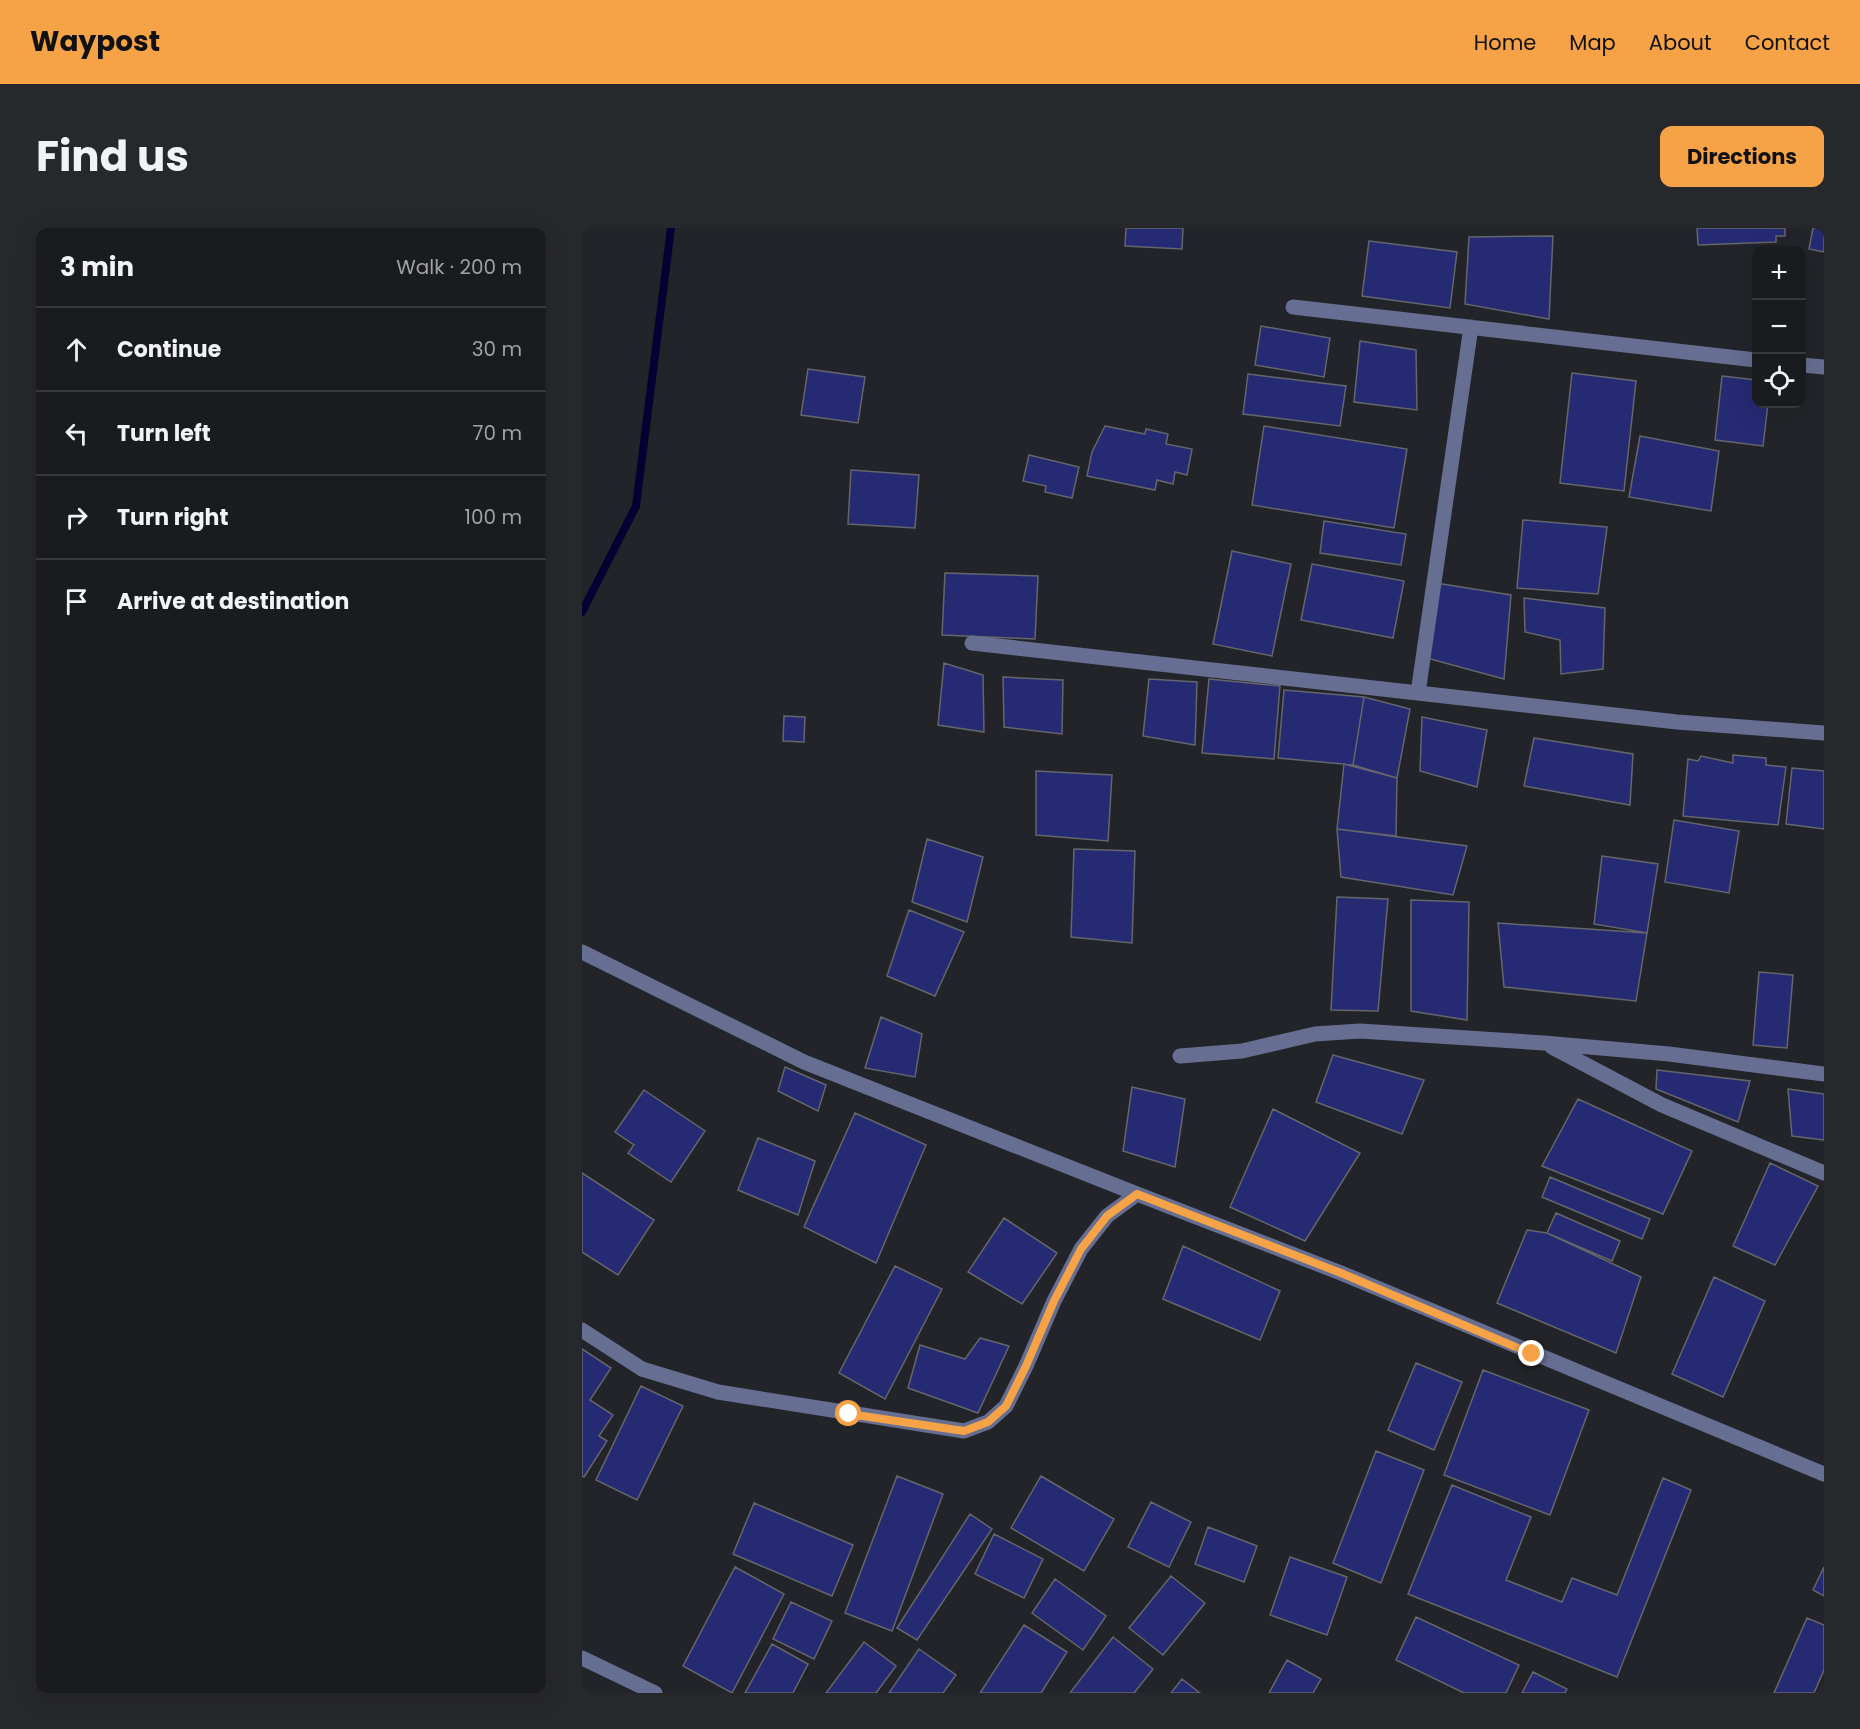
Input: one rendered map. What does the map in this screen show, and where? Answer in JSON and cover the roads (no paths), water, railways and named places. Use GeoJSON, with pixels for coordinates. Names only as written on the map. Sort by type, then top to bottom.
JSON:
{"type":"FeatureCollection","features":[{"type":"Feature","properties":{"kind":"street"},"geometry":{"type":"LineString","coordinates":[[1293,307],[1752,360]]}},
{"type":"Feature","properties":{"kind":"street"},"geometry":{"type":"LineString","coordinates":[[1418,693],[1471,327]]}},
{"type":"Feature","properties":{"kind":"street"},"geometry":{"type":"LineString","coordinates":[[1806,365],[1824,367]]}},
{"type":"Feature","properties":{"kind":"street"},"geometry":{"type":"LineString","coordinates":[[972,643],[1677,722],[1824,733]]}},
{"type":"Feature","properties":{"kind":"street"},"geometry":{"type":"LineString","coordinates":[[582,952],[804,1062],[1341,1273],[1824,1474]]}},
{"type":"Feature","properties":{"kind":"street"},"geometry":{"type":"LineString","coordinates":[[1180,1056],[1242,1051],[1315,1034],[1360,1031],[1669,1054],[1824,1074]]}},
{"type":"Feature","properties":{"kind":"street"},"geometry":{"type":"LineString","coordinates":[[1544,1043],[1662,1105],[1824,1173]]}},
{"type":"Feature","properties":{"kind":"street"},"geometry":{"type":"LineString","coordinates":[[582,1330],[642,1369],[718,1392],[964,1431],[988,1422],[1006,1406],[1054,1301],[1081,1249],[1107,1216],[1137,1194]]}},
{"type":"Feature","properties":{"kind":"street"},"geometry":{"type":"LineString","coordinates":[[582,1658],[655,1693]]}},
{"type":"Feature","properties":{"kind":"waterway"},"geometry":{"type":"LineString","coordinates":[[582,612],[636,506],[671,228]]}}]}
